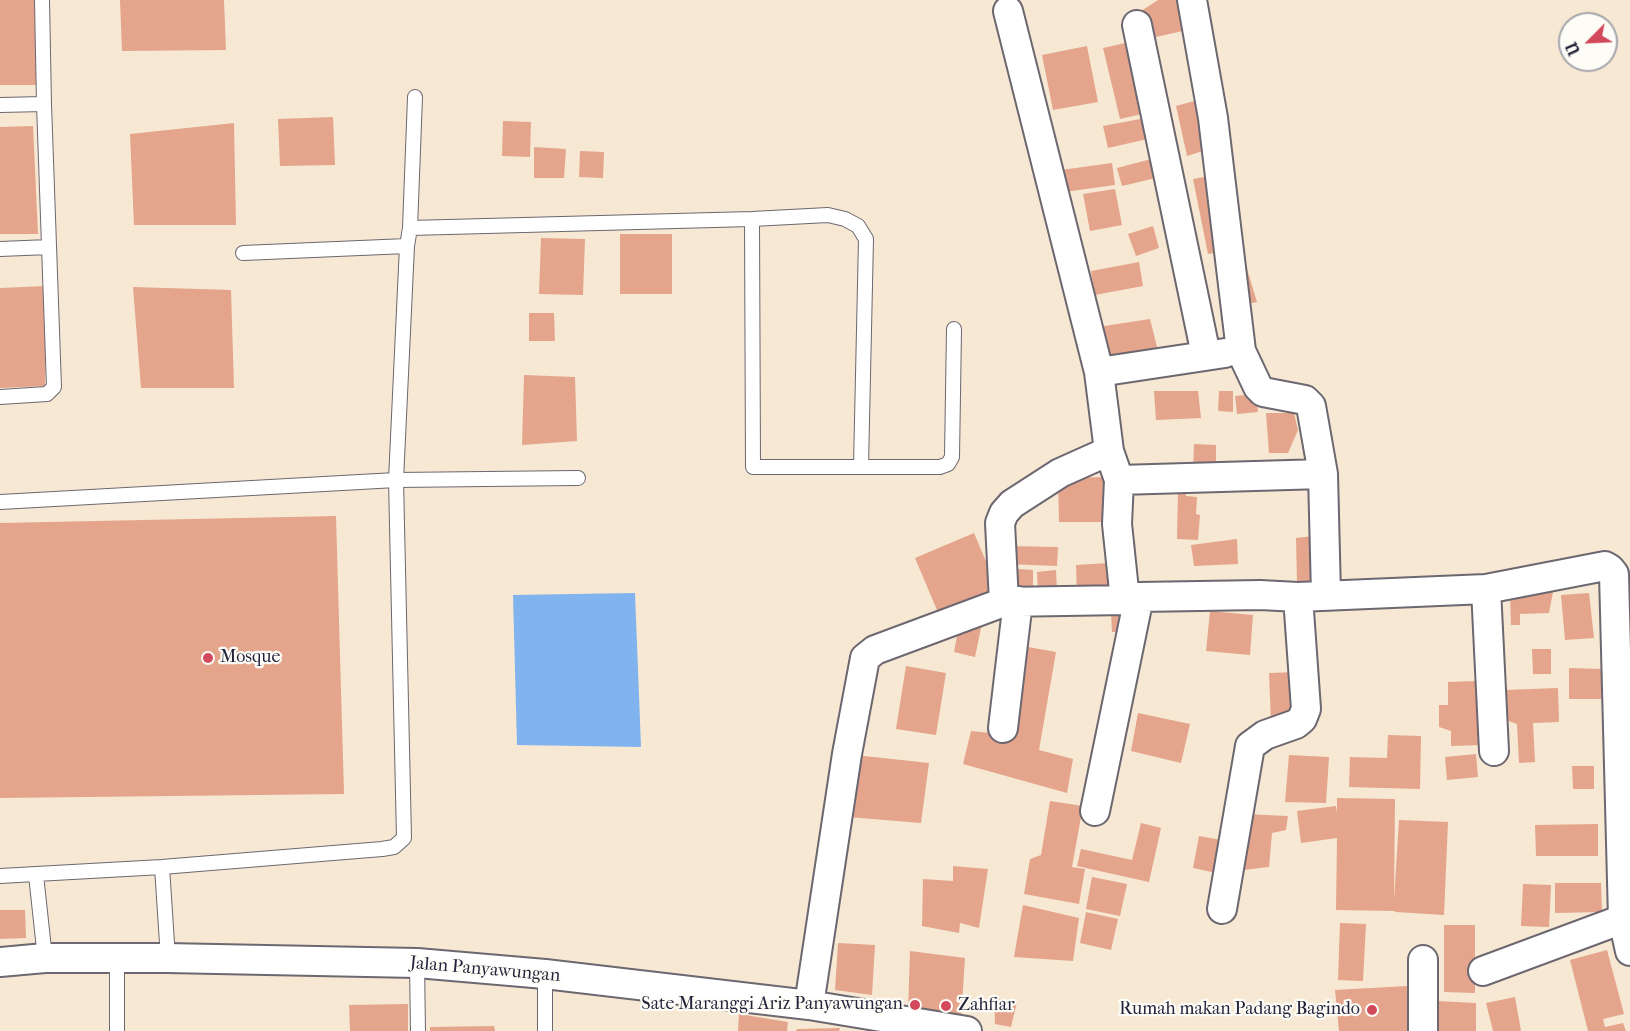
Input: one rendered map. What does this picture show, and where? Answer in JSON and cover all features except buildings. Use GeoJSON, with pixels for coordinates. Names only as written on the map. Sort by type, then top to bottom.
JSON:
{"type":"FeatureCollection","features":[{"type":"Feature","properties":{"kind":"street"},"geometry":{"type":"LineString","coordinates":[[1192,0],[1213,118],[1241,351],[1258,387],[1263,392],[1305,400],[1311,406],[1323,474],[1326,596]]}},
{"type":"Feature","properties":{"kind":"street"},"geometry":{"type":"LineString","coordinates":[[1008,11],[1099,372],[1109,451],[1119,480],[1117,524],[1132,598],[1095,811]]}},
{"type":"Feature","properties":{"kind":"street"},"geometry":{"type":"LineString","coordinates":[[1137,25],[1206,355]]}},
{"type":"Feature","properties":{"kind":"street"},"geometry":{"type":"LineString","coordinates":[[1099,372],[1241,351]]}},
{"type":"Feature","properties":{"kind":"street"},"geometry":{"type":"LineString","coordinates":[[1003,728],[1011,601],[1000,523],[1004,513],[1012,504],[1060,473],[1109,451]]}},
{"type":"Feature","properties":{"kind":"street"},"geometry":{"type":"LineString","coordinates":[[1119,480],[1323,474]]}},
{"type":"Feature","properties":{"kind":"street"},"geometry":{"type":"LineString","coordinates":[[809,1005],[847,754],[865,658],[875,650],[1011,601],[1260,595],[1298,597],[1486,589],[1605,566],[1614,574],[1623,919],[1630,951]]}},
{"type":"Feature","properties":{"kind":"street"},"geometry":{"type":"LineString","coordinates":[[1486,589],[1494,751]]}},
{"type":"Feature","properties":{"kind":"street"},"geometry":{"type":"LineString","coordinates":[[1222,909],[1250,746],[1265,735],[1296,724],[1302,719],[1306,709],[1298,597]]}},
{"type":"Feature","properties":{"kind":"street"},"geometry":{"type":"LineString","coordinates":[[1483,971],[1623,919]]}},
{"type":"Feature","properties":{"kind":"street","name":"Jalan Panyawungan"},"geometry":{"type":"LineString","coordinates":[[0,962],[45,958],[166,958],[417,963],[545,974],[809,1005],[967,1031]]}},
{"type":"Feature","properties":{"kind":"street"},"geometry":{"type":"LineString","coordinates":[[1423,960],[1423,1031]]}},
{"type":"Feature","properties":{"kind":"lane"},"geometry":{"type":"LineString","coordinates":[[0,397],[47,394],[54,387],[42,0]]}},
{"type":"Feature","properties":{"kind":"lane"},"geometry":{"type":"LineString","coordinates":[[0,876],[162,867],[382,849],[394,847],[404,838],[396,480],[415,98]]}},
{"type":"Feature","properties":{"kind":"lane"},"geometry":{"type":"LineString","coordinates":[[0,105],[44,104]]}},
{"type":"Feature","properties":{"kind":"lane"},"geometry":{"type":"LineString","coordinates":[[410,228],[828,215],[845,219],[858,226],[866,239],[861,466]]}},
{"type":"Feature","properties":{"kind":"lane"},"geometry":{"type":"LineString","coordinates":[[752,219],[753,467],[940,467],[948,465],[951,458],[954,329]]}},
{"type":"Feature","properties":{"kind":"lane"},"geometry":{"type":"LineString","coordinates":[[243,253],[407,246]]}},
{"type":"Feature","properties":{"kind":"lane"},"geometry":{"type":"LineString","coordinates":[[0,249],[50,247]]}},
{"type":"Feature","properties":{"kind":"lane"},"geometry":{"type":"LineString","coordinates":[[0,502],[396,480],[578,478]]}},
{"type":"Feature","properties":{"kind":"lane"},"geometry":{"type":"LineString","coordinates":[[162,867],[166,958]]}},
{"type":"Feature","properties":{"kind":"lane"},"geometry":{"type":"LineString","coordinates":[[36,875],[45,958]]}},
{"type":"Feature","properties":{"kind":"lane"},"geometry":{"type":"LineString","coordinates":[[117,958],[117,1031]]}},
{"type":"Feature","properties":{"kind":"lane"},"geometry":{"type":"LineString","coordinates":[[417,963],[418,1031]]}},
{"type":"Feature","properties":{"kind":"lane"},"geometry":{"type":"LineString","coordinates":[[545,974],[545,1031]]}},
{"type":"Feature","properties":{"kind":"water"},"geometry":{"type":"Polygon","coordinates":[[[635,593],[641,747],[517,745],[513,595],[635,593]]]}},
{"type":"Feature","properties":{"kind":"place","name":"Mosque"},"geometry":{"type":"Point","coordinates":[208,658]}},
{"type":"Feature","properties":{"kind":"place","name":"Sate Maranggi Ariz Panyawungan"},"geometry":{"type":"Point","coordinates":[915,1005]}},
{"type":"Feature","properties":{"kind":"place","name":"Zahfiar"},"geometry":{"type":"Point","coordinates":[946,1006]}},
{"type":"Feature","properties":{"kind":"place","name":"Rumah makan Padang Bagindo"},"geometry":{"type":"Point","coordinates":[1372,1010]}}]}
